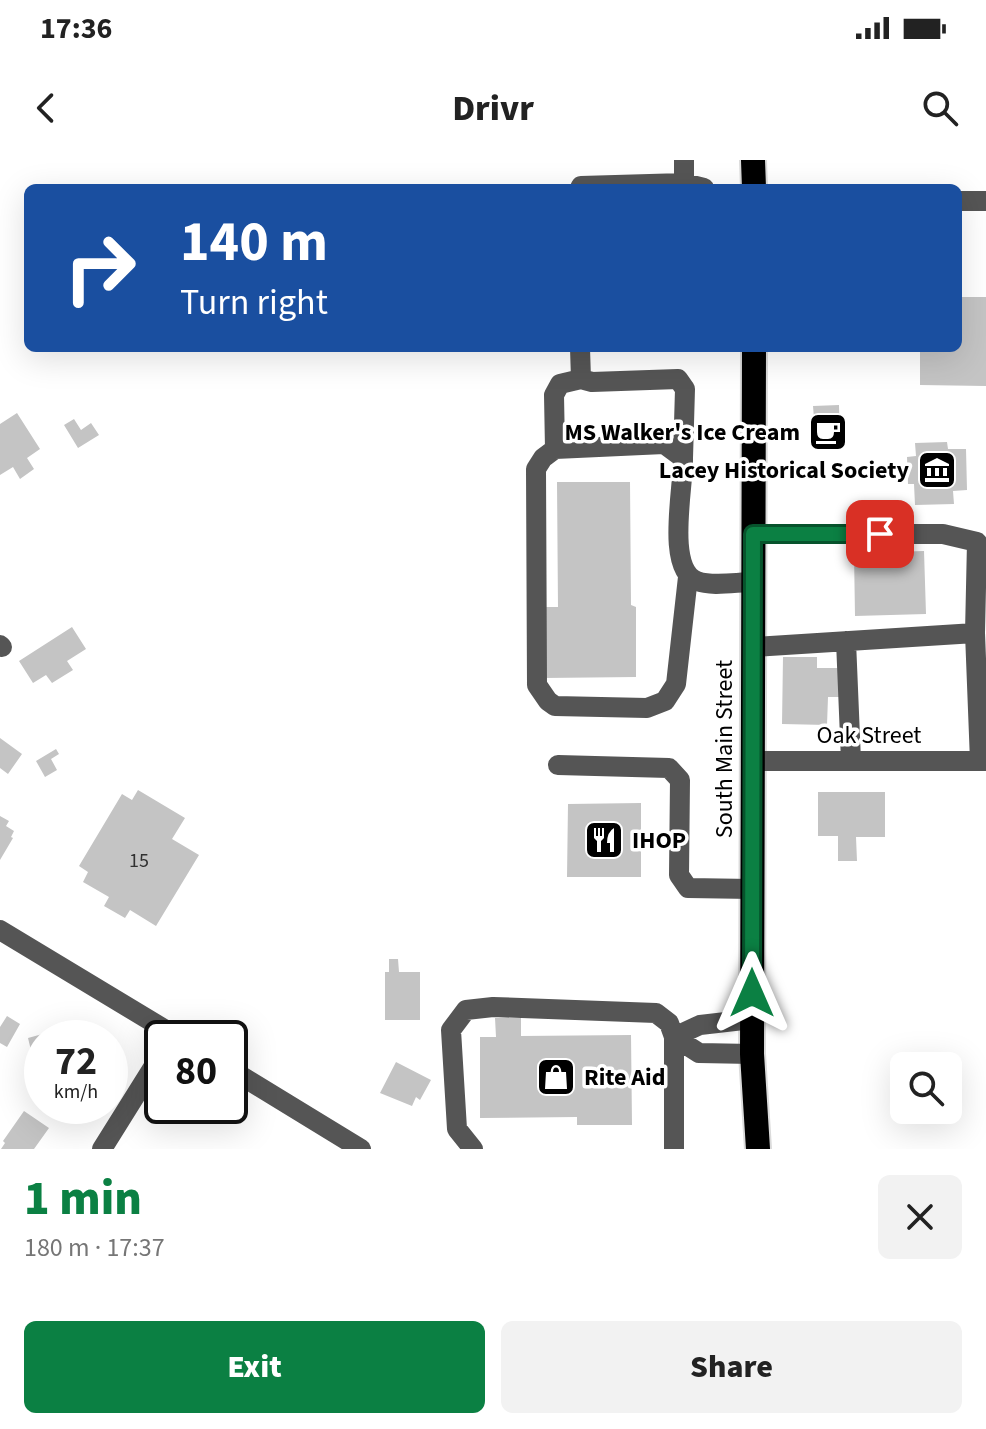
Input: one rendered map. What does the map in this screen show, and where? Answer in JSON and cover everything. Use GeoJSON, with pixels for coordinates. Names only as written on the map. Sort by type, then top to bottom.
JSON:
{"type":"FeatureCollection","features":[{"type":"Feature","properties":{"kind":"highway"},"geometry":{"type":"LineString","coordinates":[[753,160],[754,184]]}},
{"type":"Feature","properties":{"kind":"highway","name":"South Main Street"},"geometry":{"type":"LineString","coordinates":[[754,352],[752,1054],[758,1149]]}},
{"type":"Feature","properties":{"kind":"street"},"geometry":{"type":"LineString","coordinates":[[684,160],[691,184]]}},
{"type":"Feature","properties":{"kind":"street"},"geometry":{"type":"LineString","coordinates":[[962,201],[986,201]]}},
{"type":"Feature","properties":{"kind":"street"},"geometry":{"type":"LineString","coordinates":[[580,352],[581,379]]}},
{"type":"Feature","properties":{"kind":"street"},"geometry":{"type":"LineString","coordinates":[[555,449],[554,395],[560,384],[581,379],[592,382],[678,379],[685,389],[678,546],[681,565],[688,577],[700,583],[753,582]]}},
{"type":"Feature","properties":{"kind":"street"},"geometry":{"type":"LineString","coordinates":[[683,458],[664,444],[555,449],[543,458],[536,469],[537,685],[548,701],[555,706],[647,708],[665,701],[676,684],[688,577]]}},
{"type":"Feature","properties":{"kind":"street"},"geometry":{"type":"LineString","coordinates":[[753,534],[943,534],[977,542],[975,633],[983,761]]}},
{"type":"Feature","properties":{"kind":"street"},"geometry":{"type":"LineString","coordinates":[[753,647],[975,633]]}},
{"type":"Feature","properties":{"kind":"street"},"geometry":{"type":"LineString","coordinates":[[846,641],[851,761]]}},
{"type":"Feature","properties":{"kind":"street","name":"Oak Street"},"geometry":{"type":"LineString","coordinates":[[752,761],[983,761]]}},
{"type":"Feature","properties":{"kind":"street"},"geometry":{"type":"LineString","coordinates":[[558,765],[669,768],[680,780],[679,875],[682,883],[688,888],[752,889]]}},
{"type":"Feature","properties":{"kind":"street"},"geometry":{"type":"LineString","coordinates":[[0,930],[147,1020]]}},
{"type":"Feature","properties":{"kind":"street"},"geometry":{"type":"LineString","coordinates":[[473,1149],[457,1129],[451,1030],[466,1010],[493,1007],[656,1013],[669,1023],[674,1037],[674,1149]]}},
{"type":"Feature","properties":{"kind":"street"},"geometry":{"type":"LineString","coordinates":[[674,1037],[700,1025],[752,1019]]}},
{"type":"Feature","properties":{"kind":"street"},"geometry":{"type":"LineString","coordinates":[[674,1037],[699,1053],[752,1054]]}},
{"type":"Feature","properties":{"kind":"street"},"geometry":{"type":"LineString","coordinates":[[102,1149],[144,1082]]}},
{"type":"Feature","properties":{"kind":"street"},"geometry":{"type":"LineString","coordinates":[[248,1082],[332,1142],[361,1149]]}},
{"type":"Feature","properties":{"kind":"building"},"geometry":{"type":"Polygon","coordinates":[[[962,297],[986,297],[986,386],[920,385],[920,352],[962,352],[962,297]]]}},
{"type":"Feature","properties":{"kind":"building","name":"MS Walker's Ice Cream"},"geometry":{"type":"Polygon","coordinates":[[[839,405],[840,443],[816,444],[813,406],[839,405]]]}},
{"type":"Feature","properties":{"kind":"building"},"geometry":{"type":"Polygon","coordinates":[[[17,413],[40,449],[27,458],[34,469],[20,479],[13,467],[0,475],[0,424],[17,413]]]}},
{"type":"Feature","properties":{"kind":"building"},"geometry":{"type":"Polygon","coordinates":[[[74,419],[81,430],[91,423],[99,435],[78,448],[64,425],[74,419]]]}},
{"type":"Feature","properties":{"kind":"building","name":"Lacey Historical Society"},"geometry":{"type":"Polygon","coordinates":[[[947,442],[948,449],[966,449],[967,490],[953,491],[954,504],[915,505],[914,484],[908,484],[907,457],[916,456],[915,443],[947,442]]]}},
{"type":"Feature","properties":{"kind":"building"},"geometry":{"type":"Polygon","coordinates":[[[557,482],[630,482],[631,605],[636,607],[636,677],[544,678],[543,607],[558,607],[557,482]]]}},
{"type":"Feature","properties":{"kind":"building"},"geometry":{"type":"Polygon","coordinates":[[[924,551],[926,614],[855,616],[854,553],[924,551]]]}},
{"type":"Feature","properties":{"kind":"building"},"geometry":{"type":"Polygon","coordinates":[[[72,627],[86,649],[67,661],[73,670],[52,683],[46,675],[33,683],[19,661],[72,627]]]}},
{"type":"Feature","properties":{"kind":"building"},"geometry":{"type":"Polygon","coordinates":[[[783,657],[817,657],[817,668],[839,668],[839,697],[828,697],[827,725],[782,724],[783,657]]]}},
{"type":"Feature","properties":{"kind":"building"},"geometry":{"type":"Polygon","coordinates":[[[0,738],[22,754],[8,774],[0,768],[0,738]]]}},
{"type":"Feature","properties":{"kind":"building"},"geometry":{"type":"Polygon","coordinates":[[[56,749],[59,754],[51,759],[57,770],[45,777],[36,761],[56,749]]]}},
{"type":"Feature","properties":{"kind":"building"},"geometry":{"type":"Polygon","coordinates":[[[138,790],[185,818],[172,839],[199,855],[156,926],[130,910],[125,918],[104,906],[109,897],[83,882],[88,872],[79,866],[122,794],[132,800],[138,790]]]}},
{"type":"Feature","properties":{"kind":"building"},"geometry":{"type":"Polygon","coordinates":[[[818,792],[885,792],[885,837],[856,837],[857,861],[838,861],[838,836],[818,836],[818,792]]]}},
{"type":"Feature","properties":{"kind":"building","name":"IHOP"},"geometry":{"type":"Polygon","coordinates":[[[641,803],[641,877],[567,877],[568,804],[641,803]]]}},
{"type":"Feature","properties":{"kind":"building"},"geometry":{"type":"Polygon","coordinates":[[[0,816],[9,821],[6,826],[14,831],[0,860],[0,816]]]}},
{"type":"Feature","properties":{"kind":"building"},"geometry":{"type":"Polygon","coordinates":[[[389,959],[398,959],[399,972],[420,972],[420,1020],[385,1020],[385,972],[389,972],[389,959]]]}},
{"type":"Feature","properties":{"kind":"building"},"geometry":{"type":"Polygon","coordinates":[[[7,1016],[20,1024],[7,1047],[0,1043],[0,1027],[7,1016]]]}},
{"type":"Feature","properties":{"kind":"building","name":"Rite Aid"},"geometry":{"type":"Polygon","coordinates":[[[495,1018],[521,1018],[521,1036],[631,1035],[632,1125],[577,1125],[577,1117],[480,1118],[480,1037],[496,1037],[495,1018]]]}},
{"type":"Feature","properties":{"kind":"building"},"geometry":{"type":"Polygon","coordinates":[[[396,1062],[431,1080],[420,1100],[416,1097],[412,1106],[380,1093],[396,1062]]]}},
{"type":"Feature","properties":{"kind":"building"},"geometry":{"type":"Polygon","coordinates":[[[24,1111],[24,1124],[43,1124],[49,1128],[34,1149],[1,1149],[5,1143],[3,1141],[24,1111]]]}},
{"type":"Feature","properties":{"kind":"place","name":"MS Walker's Ice Cream"},"geometry":{"type":"Point","coordinates":[828,432]}},
{"type":"Feature","properties":{"kind":"place","name":"Lacey Historical Society"},"geometry":{"type":"Point","coordinates":[937,470]}},
{"type":"Feature","properties":{"kind":"place","name":"IHOP"},"geometry":{"type":"Point","coordinates":[604,840]}},
{"type":"Feature","properties":{"kind":"place","name":"Rite Aid"},"geometry":{"type":"Point","coordinates":[556,1077]}},
{"type":"Feature","properties":{"kind":"route"},"geometry":{"type":"LineString","coordinates":[[752,993],[753,534],[880,534]]}}]}
